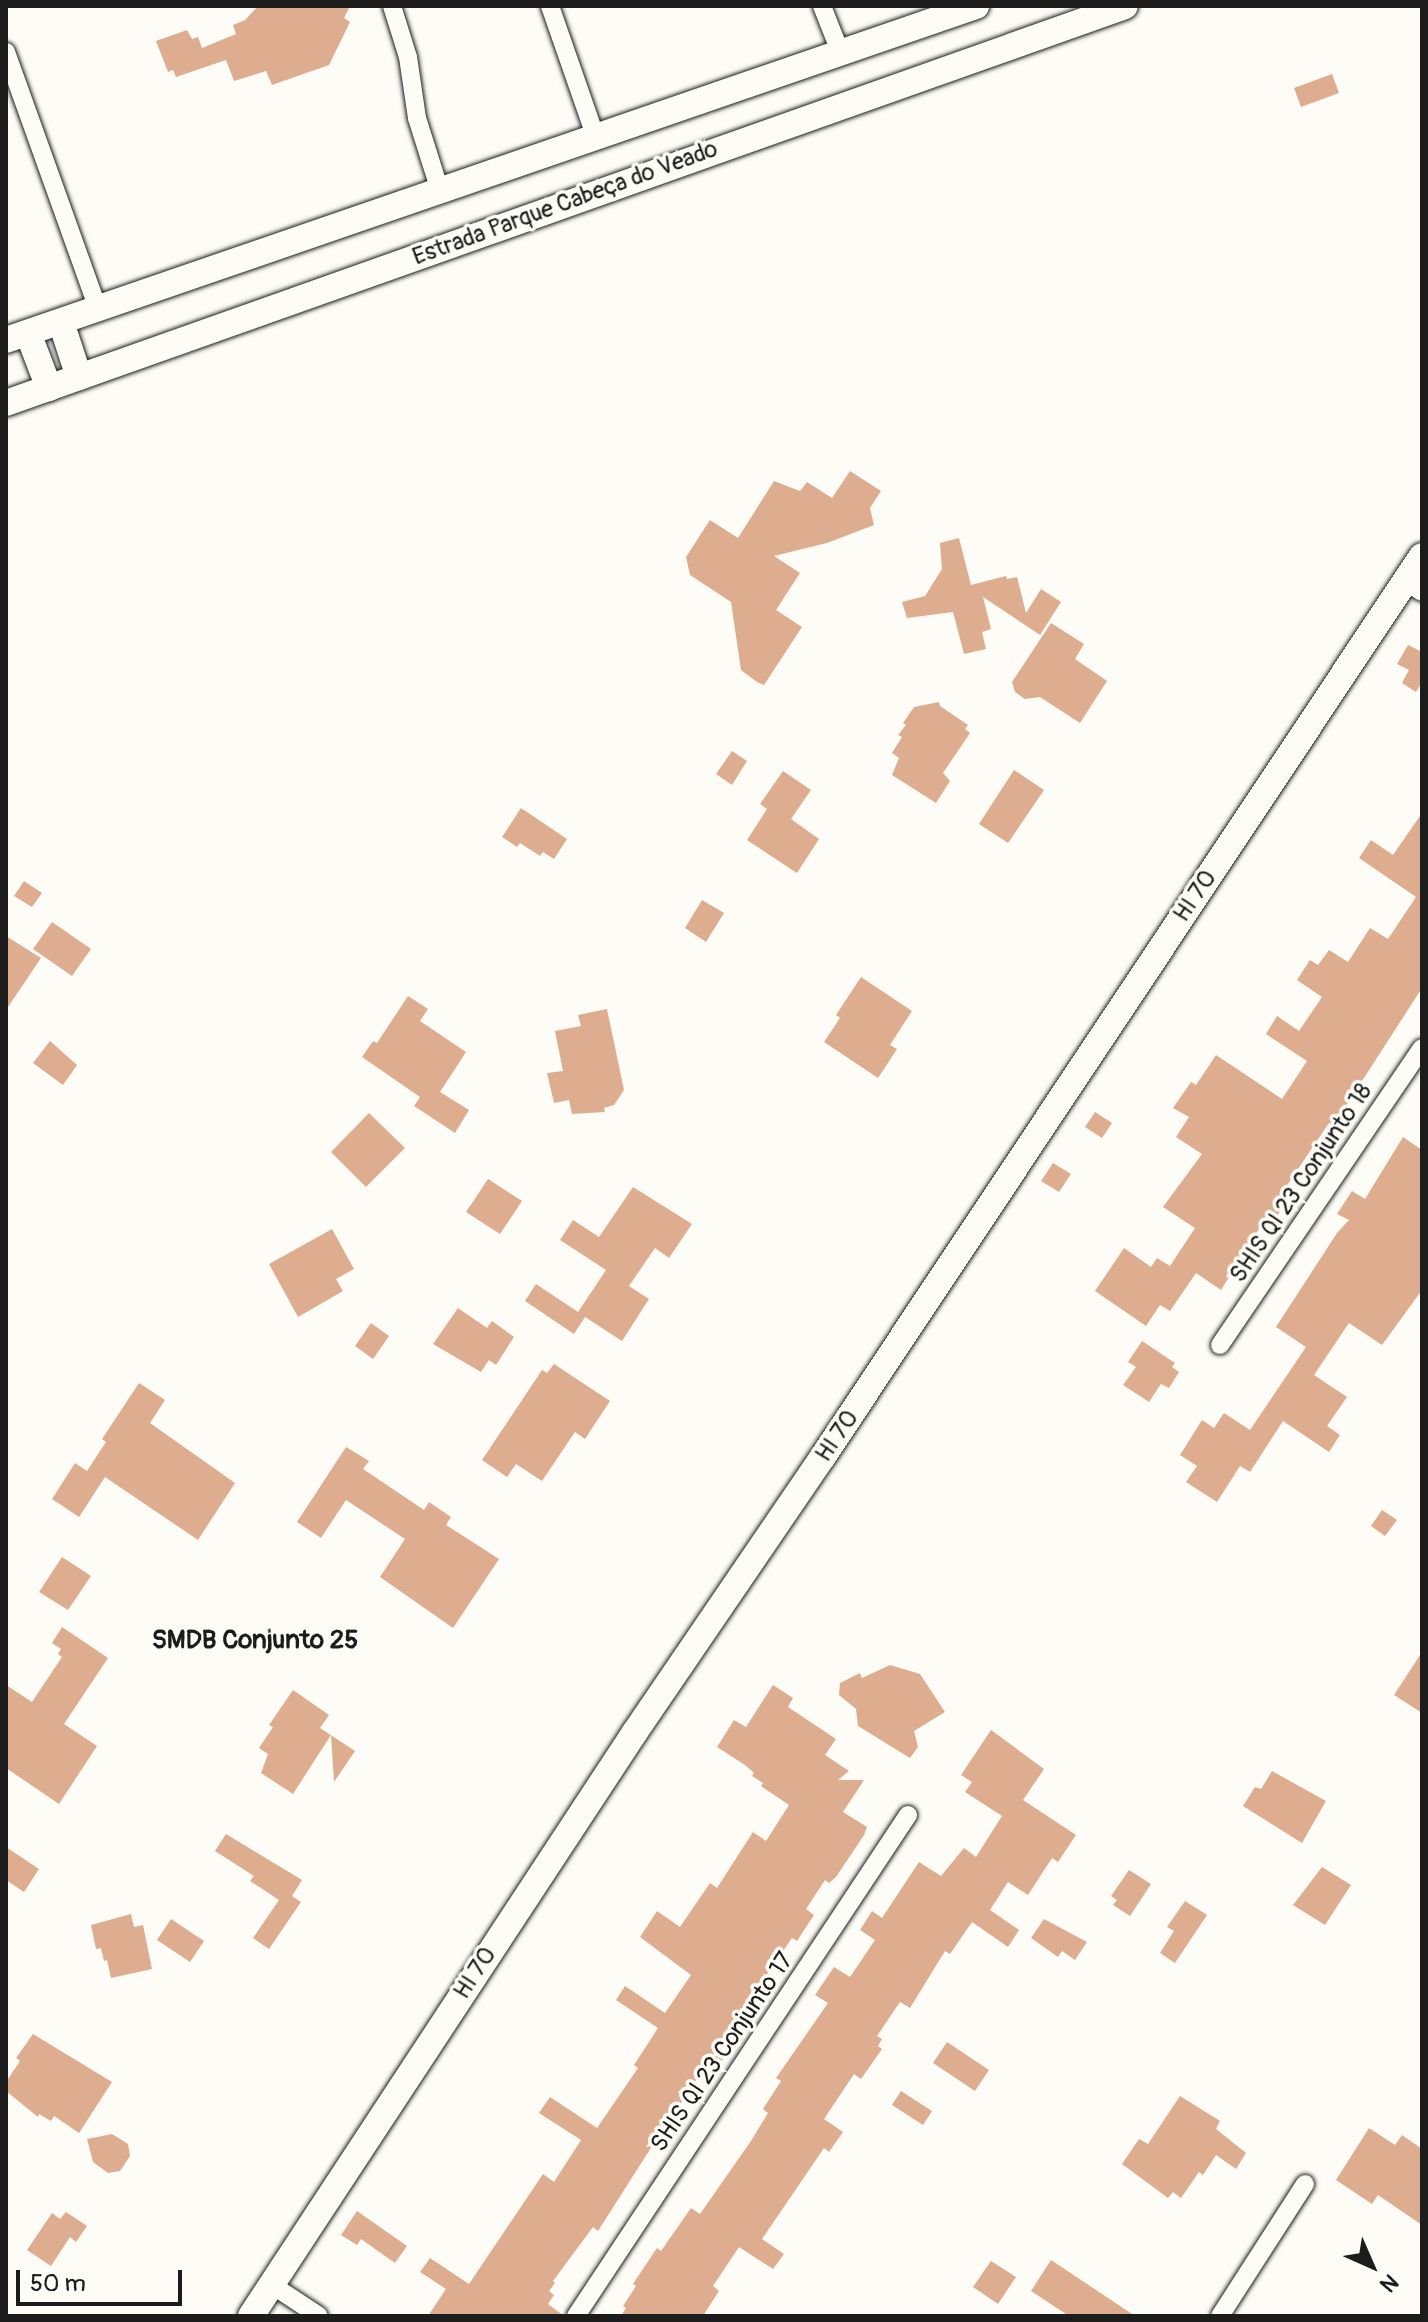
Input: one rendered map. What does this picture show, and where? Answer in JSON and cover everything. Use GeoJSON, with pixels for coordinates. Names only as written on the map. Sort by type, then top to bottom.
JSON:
{"type":"FeatureCollection","features":[{"type":"Feature","properties":{"kind":"main road","name":"Estrada Parque Cabeça do Veado"},"geometry":{"type":"LineString","coordinates":[[17,336],[976,6]]}},
{"type":"Feature","properties":{"kind":"main road","name":"Estrada Parque Cabeça do Veado"},"geometry":{"type":"LineString","coordinates":[[6,403],[1125,6]]}},
{"type":"Feature","properties":{"kind":"main road"},"geometry":{"type":"LineString","coordinates":[[61,322],[79,377]]}},
{"type":"Feature","properties":{"kind":"main road"},"geometry":{"type":"LineString","coordinates":[[17,336],[49,388]]}},
{"type":"Feature","properties":{"kind":"main road","name":"HI 70"},"geometry":{"type":"LineString","coordinates":[[251,2316],[583,1811],[1414,586],[1422,556]]}},
{"type":"Feature","properties":{"kind":"street"},"geometry":{"type":"LineString","coordinates":[[392,6],[408,57],[417,118],[440,191]]}},
{"type":"Feature","properties":{"kind":"street"},"geometry":{"type":"LineString","coordinates":[[550,6],[596,138]]}},
{"type":"Feature","properties":{"kind":"street"},"geometry":{"type":"LineString","coordinates":[[822,6],[841,54]]}},
{"type":"Feature","properties":{"kind":"street"},"geometry":{"type":"LineString","coordinates":[[6,52],[98,309]]}},
{"type":"Feature","properties":{"kind":"street","name":"SHIS QI 23 Conjunto 18"},"geometry":{"type":"LineString","coordinates":[[1220,1345],[1422,1048]]}},
{"type":"Feature","properties":{"kind":"street","name":"SHIS QI 23 Conjunto 17"},"geometry":{"type":"LineString","coordinates":[[576,2316],[908,1815]]}},
{"type":"Feature","properties":{"kind":"street"},"geometry":{"type":"LineString","coordinates":[[1220,2316],[1305,2184]]}},
{"type":"Feature","properties":{"kind":"street"},"geometry":{"type":"LineString","coordinates":[[272,2285],[319,2316]]}},
{"type":"Feature","properties":{"kind":"building"},"geometry":{"type":"Polygon","coordinates":[[[258,6],[350,6],[344,18],[350,22],[329,65],[272,85],[266,71],[234,81],[226,60],[176,77],[173,70],[168,72],[156,41],[187,30],[192,39],[198,37],[202,48],[236,34],[233,25],[245,20],[258,6]]]}},
{"type":"Feature","properties":{"kind":"building"},"geometry":{"type":"Polygon","coordinates":[[[1332,74],[1339,93],[1301,107],[1294,88],[1332,74]]]}},
{"type":"Feature","properties":{"kind":"building"},"geometry":{"type":"Polygon","coordinates":[[[850,471],[881,491],[870,508],[874,525],[827,543],[774,556],[800,573],[776,610],[802,627],[764,685],[741,670],[731,602],[690,575],[686,557],[710,520],[738,538],[774,481],[800,491],[807,482],[832,498],[850,471]]]}},
{"type":"Feature","properties":{"kind":"building"},"geometry":{"type":"Polygon","coordinates":[[[959,538],[971,585],[1006,576],[1007,579],[1017,577],[1026,613],[1041,589],[1061,602],[1040,635],[983,597],[991,629],[982,632],[986,649],[964,654],[953,612],[907,618],[902,602],[925,596],[942,569],[940,543],[959,538]]]}},
{"type":"Feature","properties":{"kind":"building"},"geometry":{"type":"Polygon","coordinates":[[[1051,623],[1084,644],[1075,659],[1107,681],[1080,723],[1040,697],[1025,699],[1015,692],[1012,682],[1051,623]]]}},
{"type":"Feature","properties":{"kind":"building"},"geometry":{"type":"Polygon","coordinates":[[[1408,645],[1420,651],[1422,647],[1422,682],[1416,692],[1402,683],[1409,670],[1397,664],[1408,645]]]}},
{"type":"Feature","properties":{"kind":"building"},"geometry":{"type":"Polygon","coordinates":[[[939,702],[940,706],[968,725],[965,729],[970,733],[943,773],[950,781],[936,803],[892,775],[899,758],[892,753],[902,737],[898,735],[906,725],[903,723],[914,707],[939,702]]]}},
{"type":"Feature","properties":{"kind":"building"},"geometry":{"type":"Polygon","coordinates":[[[732,751],[747,761],[732,785],[716,774],[732,751]]]}},
{"type":"Feature","properties":{"kind":"building"},"geometry":{"type":"Polygon","coordinates":[[[1014,770],[1044,790],[1008,843],[979,824],[1014,770]]]}},
{"type":"Feature","properties":{"kind":"building"},"geometry":{"type":"Polygon","coordinates":[[[783,771],[811,790],[791,819],[819,839],[797,873],[747,840],[767,809],[760,804],[783,771]]]}},
{"type":"Feature","properties":{"kind":"building"},"geometry":{"type":"Polygon","coordinates":[[[521,808],[567,839],[554,859],[543,852],[540,856],[520,843],[517,847],[502,837],[521,808]]]}},
{"type":"Feature","properties":{"kind":"building"},"geometry":{"type":"Polygon","coordinates":[[[1422,813],[1422,988],[1333,1126],[1329,1123],[1288,1184],[1294,1188],[1276,1218],[1269,1213],[1221,1290],[1196,1273],[1170,1311],[1160,1305],[1146,1326],[1095,1291],[1124,1248],[1151,1267],[1157,1258],[1170,1266],[1195,1228],[1163,1207],[1202,1154],[1176,1137],[1189,1117],[1173,1108],[1191,1082],[1196,1085],[1216,1055],[1282,1099],[1307,1061],[1266,1034],[1277,1016],[1299,1031],[1322,997],[1297,980],[1310,960],[1318,965],[1329,950],[1348,962],[1370,928],[1388,939],[1416,897],[1359,858],[1371,840],[1393,855],[1422,813]]]}},
{"type":"Feature","properties":{"kind":"building"},"geometry":{"type":"Polygon","coordinates":[[[24,881],[42,893],[32,907],[14,896],[24,881]]]}},
{"type":"Feature","properties":{"kind":"building"},"geometry":{"type":"Polygon","coordinates":[[[702,900],[724,913],[706,942],[685,928],[702,900]]]}},
{"type":"Feature","properties":{"kind":"building"},"geometry":{"type":"Polygon","coordinates":[[[52,922],[91,949],[72,976],[33,949],[52,922]]]}},
{"type":"Feature","properties":{"kind":"building"},"geometry":{"type":"Polygon","coordinates":[[[6,936],[41,958],[6,1010],[6,936]]]}},
{"type":"Feature","properties":{"kind":"building"},"geometry":{"type":"Polygon","coordinates":[[[861,977],[912,1011],[890,1045],[897,1049],[878,1078],[824,1042],[840,1018],[836,1015],[861,977]]]}},
{"type":"Feature","properties":{"kind":"building"},"geometry":{"type":"Polygon","coordinates":[[[408,996],[428,1009],[420,1021],[466,1052],[440,1092],[469,1110],[455,1133],[414,1106],[420,1097],[362,1057],[373,1041],[377,1043],[408,996]]]}},
{"type":"Feature","properties":{"kind":"building"},"geometry":{"type":"Polygon","coordinates":[[[607,1009],[624,1090],[614,1105],[604,1108],[605,1112],[572,1114],[569,1100],[554,1103],[547,1073],[563,1071],[555,1031],[581,1026],[578,1015],[607,1009]]]}},
{"type":"Feature","properties":{"kind":"building"},"geometry":{"type":"Polygon","coordinates":[[[50,1041],[77,1065],[63,1085],[33,1063],[50,1041]]]}},
{"type":"Feature","properties":{"kind":"building"},"geometry":{"type":"Polygon","coordinates":[[[1095,1112],[1112,1123],[1102,1138],[1085,1127],[1095,1112]]]}},
{"type":"Feature","properties":{"kind":"building"},"geometry":{"type":"Polygon","coordinates":[[[369,1113],[405,1148],[366,1187],[331,1152],[369,1113]]]}},
{"type":"Feature","properties":{"kind":"building"},"geometry":{"type":"Polygon","coordinates":[[[1403,1137],[1422,1150],[1422,1290],[1382,1345],[1349,1323],[1314,1375],[1347,1397],[1327,1426],[1340,1435],[1329,1452],[1283,1421],[1250,1472],[1240,1466],[1217,1502],[1186,1482],[1197,1466],[1180,1455],[1202,1420],[1214,1428],[1224,1413],[1250,1430],[1306,1347],[1276,1327],[1337,1233],[1349,1220],[1337,1214],[1352,1191],[1365,1199],[1403,1137]]]}},
{"type":"Feature","properties":{"kind":"building"},"geometry":{"type":"Polygon","coordinates":[[[1053,1163],[1071,1174],[1059,1192],[1041,1181],[1053,1163]]]}},
{"type":"Feature","properties":{"kind":"building"},"geometry":{"type":"Polygon","coordinates":[[[488,1179],[522,1201],[500,1234],[466,1212],[488,1179]]]}},
{"type":"Feature","properties":{"kind":"building"},"geometry":{"type":"Polygon","coordinates":[[[633,1187],[692,1224],[669,1258],[655,1248],[629,1286],[649,1299],[622,1341],[585,1317],[574,1334],[525,1301],[536,1284],[578,1312],[606,1270],[560,1240],[573,1220],[599,1237],[633,1187]]]}},
{"type":"Feature","properties":{"kind":"building"},"geometry":{"type":"Polygon","coordinates":[[[332,1229],[354,1269],[336,1279],[343,1291],[298,1317],[269,1264],[332,1229]]]}},
{"type":"Feature","properties":{"kind":"building"},"geometry":{"type":"Polygon","coordinates":[[[458,1308],[487,1328],[492,1321],[514,1337],[496,1365],[489,1360],[481,1372],[433,1344],[458,1308]]]}},
{"type":"Feature","properties":{"kind":"building"},"geometry":{"type":"Polygon","coordinates":[[[371,1323],[389,1336],[373,1359],[355,1346],[371,1323]]]}},
{"type":"Feature","properties":{"kind":"building"},"geometry":{"type":"Polygon","coordinates":[[[1142,1341],[1175,1363],[1172,1367],[1179,1372],[1169,1388],[1161,1384],[1149,1402],[1123,1385],[1136,1367],[1128,1362],[1142,1341]]]}},
{"type":"Feature","properties":{"kind":"building"},"geometry":{"type":"Polygon","coordinates":[[[554,1364],[610,1401],[585,1439],[575,1432],[542,1481],[516,1464],[507,1477],[482,1460],[542,1370],[547,1373],[554,1364]]]}},
{"type":"Feature","properties":{"kind":"building"},"geometry":{"type":"Polygon","coordinates":[[[139,1383],[165,1400],[150,1423],[235,1483],[198,1540],[105,1477],[79,1517],[52,1499],[75,1463],[87,1471],[106,1442],[102,1439],[139,1383]]]}},
{"type":"Feature","properties":{"kind":"building"},"geometry":{"type":"Polygon","coordinates":[[[346,1447],[369,1461],[363,1469],[424,1510],[429,1502],[451,1517],[446,1525],[499,1559],[453,1628],[380,1577],[405,1539],[346,1500],[321,1538],[297,1522],[346,1447]]]}},
{"type":"Feature","properties":{"kind":"building"},"geometry":{"type":"Polygon","coordinates":[[[1382,1510],[1397,1520],[1385,1536],[1371,1526],[1382,1510]]]}},
{"type":"Feature","properties":{"kind":"building"},"geometry":{"type":"Polygon","coordinates":[[[62,1557],[91,1576],[68,1610],[39,1592],[62,1557]]]}},
{"type":"Feature","properties":{"kind":"building"},"geometry":{"type":"Polygon","coordinates":[[[62,1627],[108,1658],[64,1724],[97,1746],[59,1804],[6,1768],[6,1685],[32,1702],[62,1657],[58,1654],[61,1649],[52,1643],[62,1627]]]}},
{"type":"Feature","properties":{"kind":"building"},"geometry":{"type":"Polygon","coordinates":[[[1422,1652],[1422,1713],[1394,1695],[1422,1652]]]}},
{"type":"Feature","properties":{"kind":"building"},"geometry":{"type":"Polygon","coordinates":[[[890,1665],[920,1674],[945,1712],[914,1731],[918,1747],[910,1758],[858,1726],[856,1709],[839,1695],[840,1683],[860,1673],[862,1678],[890,1665]]]}},
{"type":"Feature","properties":{"kind":"building"},"geometry":{"type":"Polygon","coordinates":[[[773,1685],[793,1698],[788,1707],[836,1739],[825,1755],[849,1771],[838,1780],[864,1780],[843,1812],[867,1827],[864,1835],[836,1877],[829,1883],[825,1880],[806,1909],[814,1915],[797,1941],[792,1938],[754,1993],[763,1999],[744,2027],[737,2022],[716,2054],[723,2059],[708,2083],[698,2077],[676,2111],[682,2115],[668,2136],[661,2132],[598,2231],[593,2227],[553,2281],[555,2283],[549,2291],[554,2295],[548,2304],[564,2316],[428,2316],[446,2289],[420,2272],[430,2258],[469,2284],[543,2174],[554,2182],[581,2140],[539,2113],[550,2097],[597,2128],[638,2068],[634,2065],[658,2028],[616,2000],[625,1986],[665,2013],[691,1975],[640,1937],[657,1911],[680,1927],[710,1883],[717,1888],[753,1832],[766,1841],[789,1805],[761,1786],[763,1783],[752,1776],[754,1773],[745,1765],[717,1747],[734,1720],[746,1727],[773,1685]]]}},
{"type":"Feature","properties":{"kind":"building"},"geometry":{"type":"Polygon","coordinates":[[[293,1690],[329,1715],[320,1728],[331,1735],[293,1794],[261,1773],[268,1754],[259,1748],[273,1727],[269,1725],[293,1690]]]}},
{"type":"Feature","properties":{"kind":"building"},"geometry":{"type":"Polygon","coordinates":[[[991,1730],[1044,1769],[1023,1800],[1076,1835],[1058,1862],[1052,1858],[1028,1895],[1008,1882],[990,1910],[1019,1930],[1008,1947],[972,1922],[950,1954],[945,1951],[910,2008],[900,2002],[877,2036],[882,2039],[878,2046],[882,2049],[861,2079],[854,2074],[824,2119],[843,2132],[829,2152],[824,2148],[762,2239],[784,2254],[773,2269],[739,2247],[713,2286],[719,2291],[703,2316],[621,2316],[626,2308],[623,2306],[636,2286],[633,2284],[657,2248],[661,2251],[691,2208],[700,2214],[751,2141],[768,2113],[763,2109],[781,2081],[776,2078],[828,2003],[815,1995],[834,1967],[850,1977],[875,1940],[860,1930],[872,1911],[882,1918],[919,1862],[941,1876],[964,1848],[976,1857],[1002,1816],[965,1792],[972,1782],[961,1775],[991,1730]]]}},
{"type":"Feature","properties":{"kind":"building"},"geometry":{"type":"Polygon","coordinates":[[[331,1735],[355,1751],[334,1782],[331,1735]]]}},
{"type":"Feature","properties":{"kind":"building"},"geometry":{"type":"Polygon","coordinates":[[[1272,1771],[1326,1801],[1302,1843],[1243,1806],[1255,1787],[1261,1789],[1272,1771]]]}},
{"type":"Feature","properties":{"kind":"building"},"geometry":{"type":"Polygon","coordinates":[[[226,1834],[302,1880],[292,1896],[301,1902],[269,1949],[253,1938],[279,1900],[250,1881],[254,1876],[215,1851],[226,1834]]]}},
{"type":"Feature","properties":{"kind":"building"},"geometry":{"type":"Polygon","coordinates":[[[6,1847],[39,1869],[24,1892],[6,1880],[6,1847]]]}},
{"type":"Feature","properties":{"kind":"building"},"geometry":{"type":"Polygon","coordinates":[[[1322,1867],[1351,1885],[1325,1925],[1293,1905],[1322,1867]]]}},
{"type":"Feature","properties":{"kind":"building"},"geometry":{"type":"Polygon","coordinates":[[[1129,1870],[1151,1884],[1130,1916],[1113,1905],[1117,1900],[1111,1896],[1129,1870]]]}},
{"type":"Feature","properties":{"kind":"building"},"geometry":{"type":"Polygon","coordinates":[[[1185,1901],[1207,1915],[1175,1963],[1160,1953],[1174,1931],[1167,1927],[1185,1901]]]}},
{"type":"Feature","properties":{"kind":"building"},"geometry":{"type":"Polygon","coordinates":[[[131,1914],[134,1927],[143,1925],[152,1969],[111,1978],[101,1948],[96,1949],[91,1925],[131,1914]]]}},
{"type":"Feature","properties":{"kind":"building"},"geometry":{"type":"Polygon","coordinates":[[[171,1919],[204,1941],[190,1962],[157,1940],[171,1919]]]}},
{"type":"Feature","properties":{"kind":"building"},"geometry":{"type":"Polygon","coordinates":[[[1044,1919],[1087,1942],[1075,1960],[1062,1951],[1058,1957],[1031,1938],[1044,1919]]]}},
{"type":"Feature","properties":{"kind":"building"},"geometry":{"type":"Polygon","coordinates":[[[33,2034],[112,2082],[79,2133],[54,2116],[51,2121],[39,2114],[38,2117],[6,2091],[6,2082],[20,2061],[16,2058],[33,2034]]]}},
{"type":"Feature","properties":{"kind":"building"},"geometry":{"type":"Polygon","coordinates":[[[947,2042],[989,2070],[975,2091],[933,2063],[947,2042]]]}},
{"type":"Feature","properties":{"kind":"building"},"geometry":{"type":"Polygon","coordinates":[[[901,2091],[932,2111],[923,2125],[892,2105],[901,2091]]]}},
{"type":"Feature","properties":{"kind":"building"},"geometry":{"type":"Polygon","coordinates":[[[1180,2096],[1220,2121],[1216,2129],[1246,2153],[1236,2169],[1216,2155],[1203,2175],[1199,2172],[1181,2198],[1173,2192],[1168,2198],[1122,2164],[1139,2139],[1148,2144],[1180,2096]]]}},
{"type":"Feature","properties":{"kind":"building"},"geometry":{"type":"Polygon","coordinates":[[[1369,2128],[1395,2145],[1402,2135],[1422,2149],[1422,2225],[1378,2195],[1372,2204],[1336,2180],[1369,2128]]]}},
{"type":"Feature","properties":{"kind":"building"},"geometry":{"type":"Polygon","coordinates":[[[112,2134],[128,2144],[130,2156],[120,2171],[108,2173],[93,2162],[87,2139],[112,2134]]]}},
{"type":"Feature","properties":{"kind":"building"},"geometry":{"type":"Polygon","coordinates":[[[357,2211],[407,2246],[395,2263],[361,2239],[357,2245],[341,2235],[357,2211]]]}},
{"type":"Feature","properties":{"kind":"building"},"geometry":{"type":"Polygon","coordinates":[[[66,2212],[87,2226],[76,2242],[70,2237],[51,2266],[27,2250],[52,2213],[60,2219],[66,2212]]]}},
{"type":"Feature","properties":{"kind":"building"},"geometry":{"type":"Polygon","coordinates":[[[1051,2260],[1135,2316],[1069,2316],[1031,2291],[1051,2260]]]}},
{"type":"Feature","properties":{"kind":"building"},"geometry":{"type":"Polygon","coordinates":[[[991,2261],[1016,2277],[998,2304],[973,2287],[991,2261]]]}},
{"type":"Feature","properties":{"kind":"district","name":"SMDB Conjunto 25"},"geometry":{"type":"Point","coordinates":[255,1641]}}]}
